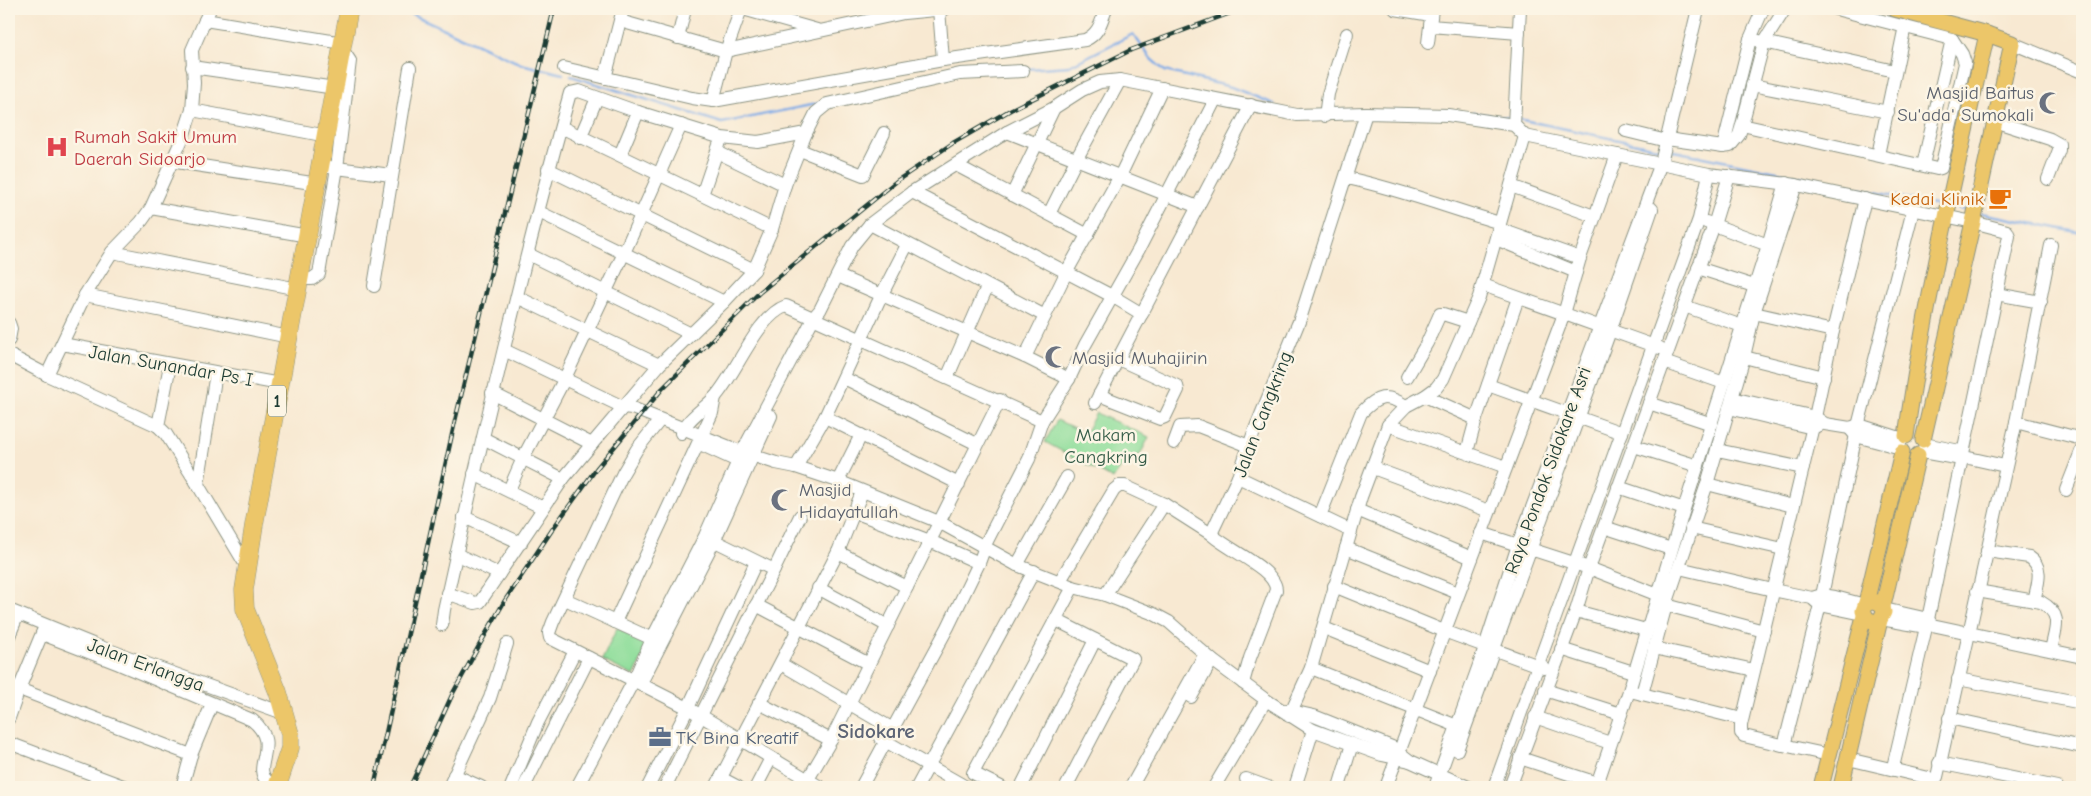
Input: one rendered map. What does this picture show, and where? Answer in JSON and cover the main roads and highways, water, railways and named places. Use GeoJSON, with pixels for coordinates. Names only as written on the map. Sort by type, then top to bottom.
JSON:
{"type":"FeatureCollection","features":[{"type":"Feature","properties":{"kind":"highway","name":"1"},"geometry":{"type":"LineString","coordinates":[[278,787],[290,748],[290,734],[286,714],[245,609],[244,590],[288,337],[308,236],[326,172],[327,136],[349,9]]}},
{"type":"Feature","properties":{"kind":"main road"},"geometry":{"type":"LineString","coordinates":[[1841,787],[1922,448],[2012,43],[1987,34],[1946,33],[1895,9]]}},
{"type":"Feature","properties":{"kind":"main road"},"geometry":{"type":"LineString","coordinates":[[1821,787],[1903,444],[1948,206],[1987,34]]}},
{"type":"Feature","properties":{"kind":"main road"},"geometry":{"type":"LineString","coordinates":[[1903,444],[1915,434],[1922,448]]}},
{"type":"Feature","properties":{"kind":"main road"},"geometry":{"type":"LineString","coordinates":[[1903,444],[1910,457],[1922,448]]}},
{"type":"Feature","properties":{"kind":"main road"},"geometry":{"type":"LineString","coordinates":[[1864,610],[1871,622],[1882,613]]}},
{"type":"Feature","properties":{"kind":"waterway"},"geometry":{"type":"LineString","coordinates":[[401,9],[521,64],[563,74]]}},
{"type":"Feature","properties":{"kind":"waterway"},"geometry":{"type":"LineString","coordinates":[[1027,69],[1069,66],[1133,34],[1151,59],[1165,71],[1231,87],[1274,104]]}},
{"type":"Feature","properties":{"kind":"waterway"},"geometry":{"type":"LineString","coordinates":[[571,76],[722,123],[821,103]]}},
{"type":"Feature","properties":{"kind":"waterway"},"geometry":{"type":"LineString","coordinates":[[1473,113],[1510,118]]}},
{"type":"Feature","properties":{"kind":"waterway"},"geometry":{"type":"LineString","coordinates":[[1518,119],[1662,149]]}},
{"type":"Feature","properties":{"kind":"waterway"},"geometry":{"type":"LineString","coordinates":[[1669,150],[1943,206]]}},
{"type":"Feature","properties":{"kind":"waterway"},"geometry":{"type":"LineString","coordinates":[[1954,208],[1970,211]]}},
{"type":"Feature","properties":{"kind":"waterway"},"geometry":{"type":"LineString","coordinates":[[1981,213],[2082,233]]}},
{"type":"Feature","properties":{"kind":"railway"},"geometry":{"type":"LineString","coordinates":[[374,787],[455,421],[554,9]]}},
{"type":"Feature","properties":{"kind":"railway"},"geometry":{"type":"LineString","coordinates":[[410,787],[453,693],[480,644],[504,602],[554,527],[596,469],[662,389],[760,292],[898,180],[953,143],[1012,109],[1131,50],[1241,9]]}},
{"type":"Feature","properties":{"kind":"place","name":"Masjid Baitus Su'ada' Sumokali"},"geometry":{"type":"Point","coordinates":[2050,103]}},
{"type":"Feature","properties":{"kind":"place","name":"Rumah Sakit Umum Daerah Sidoarjo"},"geometry":{"type":"Point","coordinates":[57,147]}},
{"type":"Feature","properties":{"kind":"place","name":"Kedai Klinik"},"geometry":{"type":"Point","coordinates":[2000,198]}},
{"type":"Feature","properties":{"kind":"place","name":"Masjid Muhajirin"},"geometry":{"type":"Point","coordinates":[1056,357]}},
{"type":"Feature","properties":{"kind":"place","name":"Masjid Hidayatullah"},"geometry":{"type":"Point","coordinates":[782,500]}},
{"type":"Feature","properties":{"kind":"place","name":"TK Bina Kreatif"},"geometry":{"type":"Point","coordinates":[660,737]}},
{"type":"Feature","properties":{"kind":"district","name":"Sidokare"},"geometry":{"type":"Point","coordinates":[876,731]}},
{"type":"Feature","properties":{"kind":"park label","name":"Makam Cangkring"},"geometry":{"type":"Point","coordinates":[1106,445]}}]}
